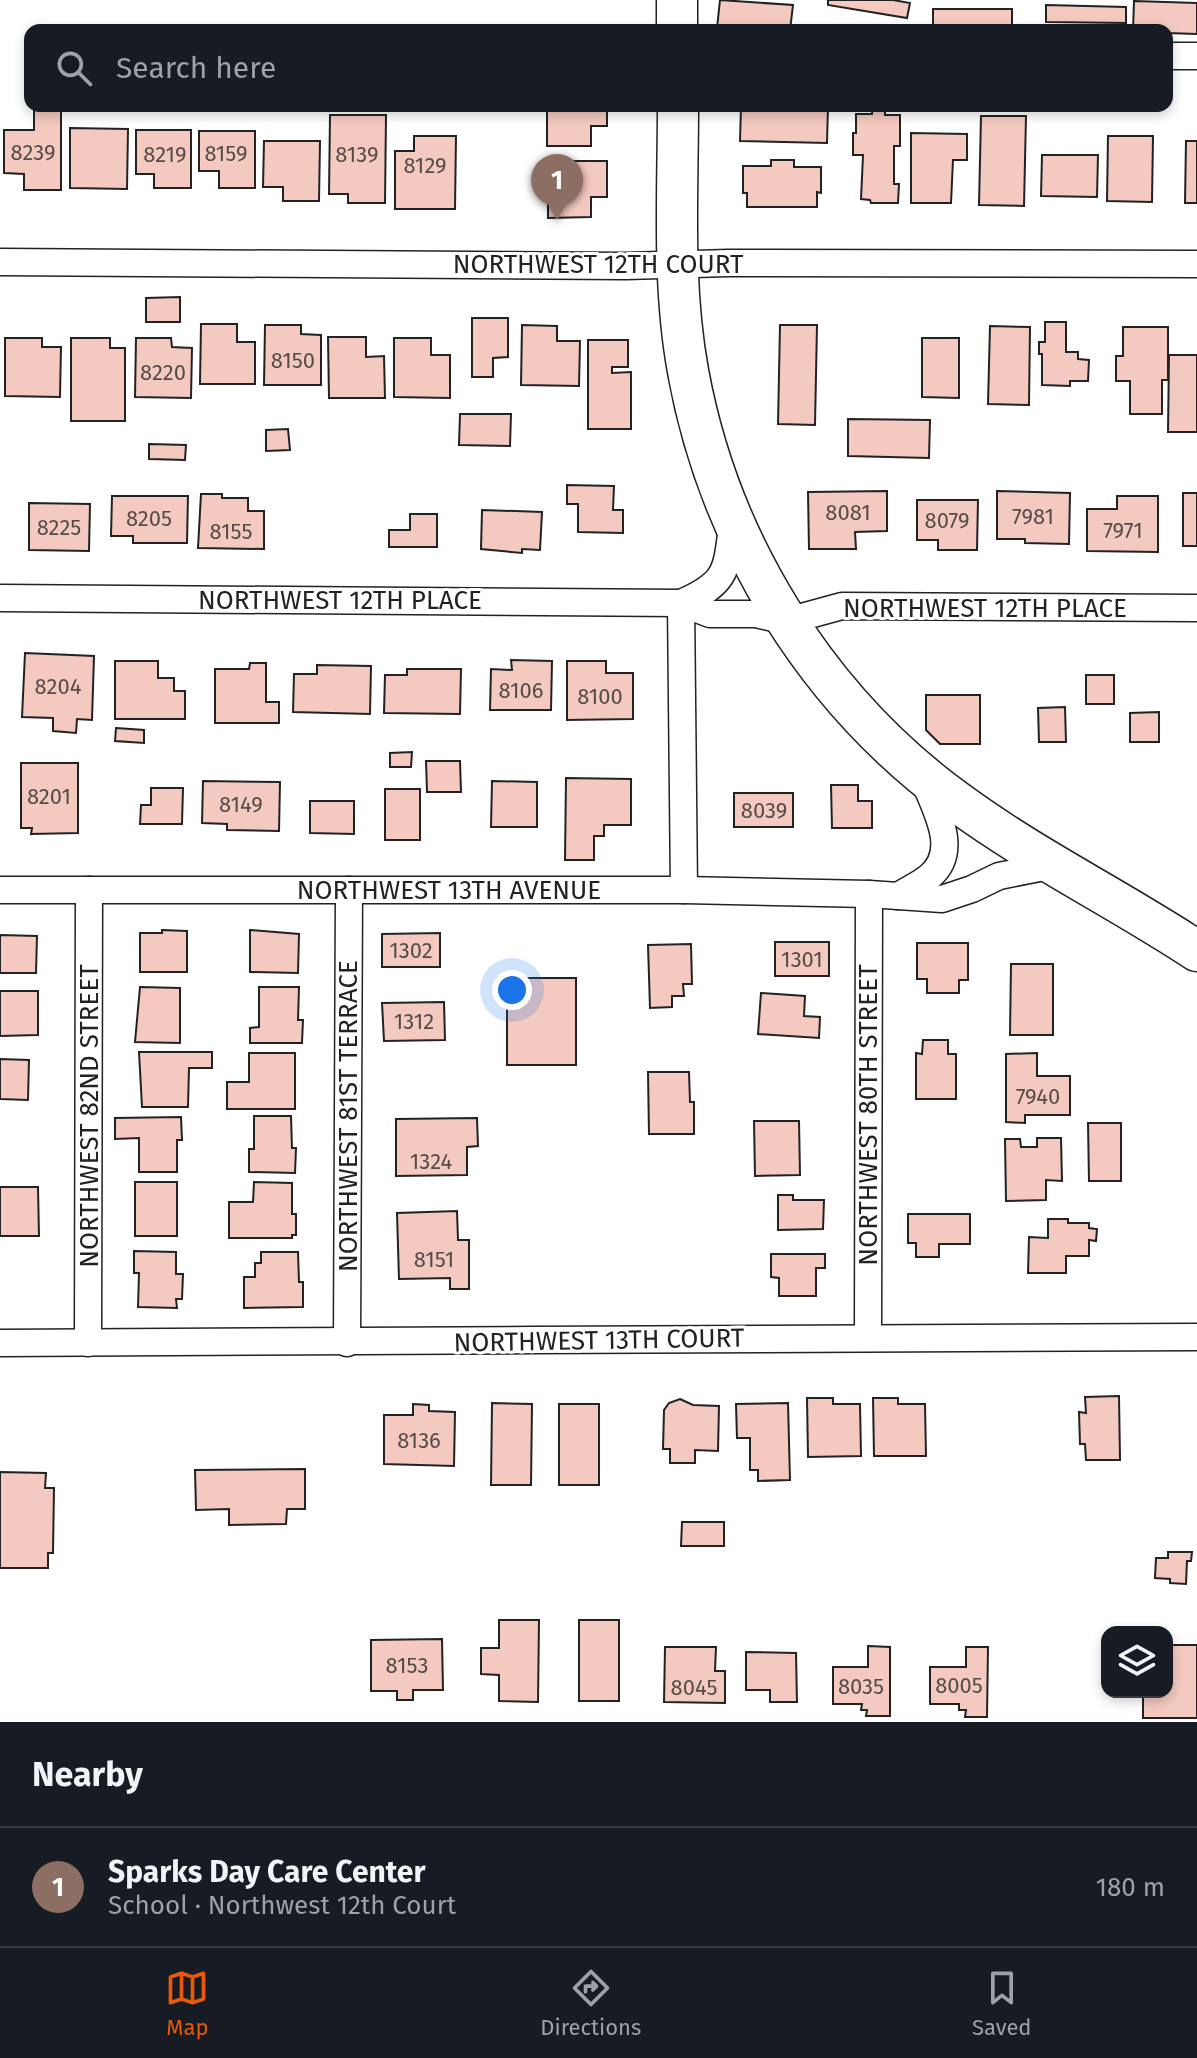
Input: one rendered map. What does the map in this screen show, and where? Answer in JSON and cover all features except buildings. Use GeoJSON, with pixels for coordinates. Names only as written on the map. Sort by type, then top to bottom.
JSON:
{"type":"FeatureCollection","features":[{"type":"Feature","properties":{"kind":"main road"},"geometry":{"type":"LineString","coordinates":[[677,0],[677,24]]}},
{"type":"Feature","properties":{"kind":"main road"},"geometry":{"type":"LineString","coordinates":[[678,112],[678,264],[683,338],[691,385],[706,447],[733,520],[749,556],[787,621],[822,674],[893,751],[921,774],[984,822],[1054,865],[1193,941]]}},
{"type":"Feature","properties":{"kind":"street"},"geometry":{"type":"LineString","coordinates":[[1173,56],[1197,56]]}},
{"type":"Feature","properties":{"kind":"street","name":"NORTHWEST 12TH COURT"},"geometry":{"type":"LineString","coordinates":[[0,262],[626,266],[1197,264]]}},
{"type":"Feature","properties":{"kind":"street"},"geometry":{"type":"LineString","coordinates":[[684,890],[681,603],[705,593],[718,581],[727,563],[733,520]]}},
{"type":"Feature","properties":{"kind":"street","name":"NORTHWEST 12TH PLACE"},"geometry":{"type":"LineString","coordinates":[[0,598],[681,603],[710,614],[756,614],[787,621],[842,606],[1197,608]]}},
{"type":"Feature","properties":{"kind":"street"},"geometry":{"type":"LineString","coordinates":[[898,896],[931,876],[941,862],[945,847],[943,829],[921,774]]}},
{"type":"Feature","properties":{"kind":"street","name":"NORTHWEST 13TH AVENUE"},"geometry":{"type":"LineString","coordinates":[[0,890],[684,890],[869,894],[942,899],[999,876],[1054,865]]}},
{"type":"Feature","properties":{"kind":"street","name":"NORTHWEST 82ND STREET"},"geometry":{"type":"LineString","coordinates":[[88,1343],[89,890]]}},
{"type":"Feature","properties":{"kind":"street","name":"NORTHWEST 81ST TERRACE"},"geometry":{"type":"LineString","coordinates":[[347,1343],[349,890]]}},
{"type":"Feature","properties":{"kind":"street","name":"NORTHWEST 80TH STREET"},"geometry":{"type":"LineString","coordinates":[[868,1337],[869,894]]}},
{"type":"Feature","properties":{"kind":"street","name":"NORTHWEST 13TH COURT"},"geometry":{"type":"LineString","coordinates":[[0,1343],[1197,1337]]}},
{"type":"Feature","properties":{"kind":"place","name":"Sparks Day Care Center"},"geometry":{"type":"Point","coordinates":[557,220]}}]}
